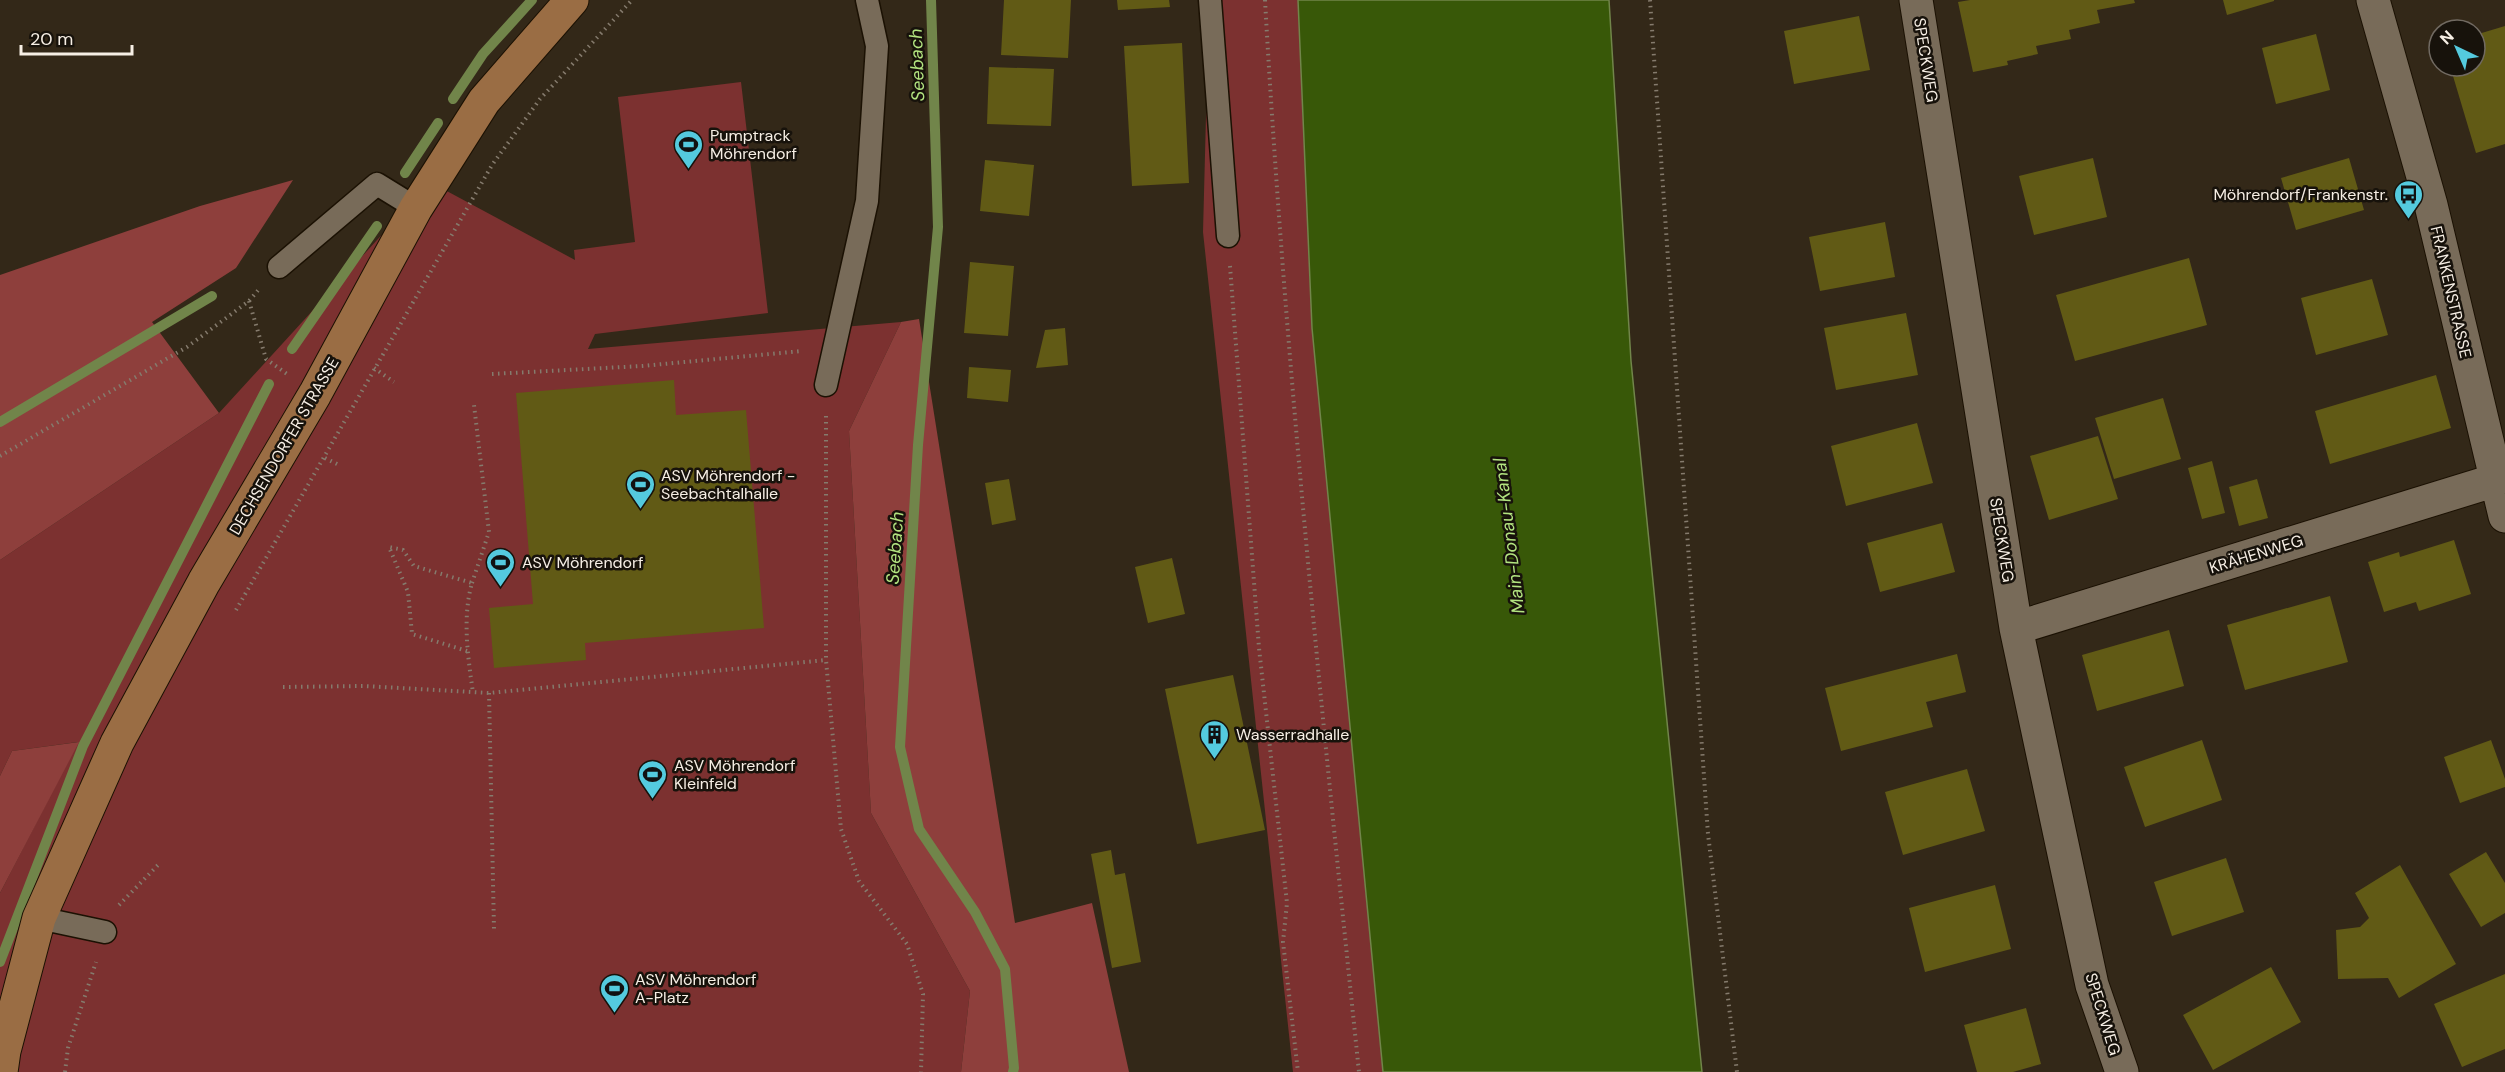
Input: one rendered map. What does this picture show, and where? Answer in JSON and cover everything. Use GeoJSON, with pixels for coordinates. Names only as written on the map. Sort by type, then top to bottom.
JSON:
{"type":"FeatureCollection","features":[{"type":"Feature","properties":{"kind":"street","name":"DECHSENDORFER STRASSE"},"geometry":{"type":"LineString","coordinates":[[1,1072],[4,1051],[39,918],[117,743],[204,582],[315,394],[416,208],[484,101],[572,0]]}},
{"type":"Feature","properties":{"kind":"street","name":"SPECKWEG"},"geometry":{"type":"LineString","coordinates":[[1916,0],[2016,628],[2092,985],[2122,1072]]}},
{"type":"Feature","properties":{"kind":"street","name":"FRANKENSTRASSE"},"geometry":{"type":"LineString","coordinates":[[2373,0],[2431,205],[2505,516]]}},
{"type":"Feature","properties":{"kind":"street","name":"KRÄHENWEG"},"geometry":{"type":"LineString","coordinates":[[2016,628],[2496,480]]}},
{"type":"Feature","properties":{"kind":"lane"},"geometry":{"type":"LineString","coordinates":[[826,385],[867,201],[877,46],[867,0]]}},
{"type":"Feature","properties":{"kind":"lane"},"geometry":{"type":"LineString","coordinates":[[1210,0],[1228,236]]}},
{"type":"Feature","properties":{"kind":"lane"},"geometry":{"type":"LineString","coordinates":[[279,267],[377,184],[416,208]]}},
{"type":"Feature","properties":{"kind":"lane"},"geometry":{"type":"LineString","coordinates":[[39,918],[105,932]]}},
{"type":"Feature","properties":{"kind":"path"},"geometry":{"type":"LineString","coordinates":[[236,610],[492,165],[540,99],[632,0]]}},
{"type":"Feature","properties":{"kind":"path"},"geometry":{"type":"LineString","coordinates":[[1266,0],[1289,350],[1325,750],[1359,1072]]}},
{"type":"Feature","properties":{"kind":"path"},"geometry":{"type":"LineString","coordinates":[[1650,0],[1708,834],[1737,1072]]}},
{"type":"Feature","properties":{"kind":"path"},"geometry":{"type":"LineString","coordinates":[[1228,236],[1259,648],[1287,903],[1283,942],[1298,1072]]}},
{"type":"Feature","properties":{"kind":"path"},"geometry":{"type":"LineString","coordinates":[[0,456],[187,347],[249,301]]}},
{"type":"Feature","properties":{"kind":"path"},"geometry":{"type":"LineString","coordinates":[[492,374],[642,366],[835,348]]}},
{"type":"Feature","properties":{"kind":"path"},"geometry":{"type":"LineString","coordinates":[[374,368],[394,382]]}},
{"type":"Feature","properties":{"kind":"path"},"geometry":{"type":"LineString","coordinates":[[826,385],[826,660],[841,829],[859,881],[907,944],[922,994],[921,1072]]}},
{"type":"Feature","properties":{"kind":"path"},"geometry":{"type":"LineString","coordinates":[[473,693],[467,651],[468,598],[489,532],[474,405]]}},
{"type":"Feature","properties":{"kind":"path"},"geometry":{"type":"LineString","coordinates":[[325,458],[341,466]]}},
{"type":"Feature","properties":{"kind":"path"},"geometry":{"type":"LineString","coordinates":[[467,651],[412,634],[408,592],[389,547],[403,550],[414,566],[472,583]]}},
{"type":"Feature","properties":{"kind":"path"},"geometry":{"type":"LineString","coordinates":[[282,687],[363,686],[489,693],[826,660]]}},
{"type":"Feature","properties":{"kind":"path"},"geometry":{"type":"LineString","coordinates":[[489,693],[495,928]]}},
{"type":"Feature","properties":{"kind":"path"},"geometry":{"type":"LineString","coordinates":[[65,1072],[68,1048],[105,932],[117,908],[158,866]]}},
{"type":"Feature","properties":{"kind":"shaded area"},"geometry":{"type":"Polygon","coordinates":[[[1209,0],[1298,0],[1312,328],[1383,1072],[1293,1072],[1203,232],[1209,0]]]}},
{"type":"Feature","properties":{"kind":"shaded area","name":"ASV Möhrendorf"},"geometry":{"type":"Polygon","coordinates":[[[741,82],[768,313],[595,334],[588,349],[901,322],[849,431],[871,813],[970,991],[961,1072],[0,1072],[0,893],[78,742],[12,751],[0,776],[0,560],[219,413],[430,182],[575,260],[574,250],[635,242],[618,97],[741,82]]]}},
{"type":"Feature","properties":{"kind":"shaded area"},"geometry":{"type":"Polygon","coordinates":[[[293,180],[236,268],[152,322],[219,413],[0,560],[0,275],[200,206],[293,180]]]}},
{"type":"Feature","properties":{"kind":"shaded area"},"geometry":{"type":"Polygon","coordinates":[[[919,319],[1015,923],[1092,903],[1129,1072],[961,1072],[970,991],[871,813],[849,431],[901,322],[919,319]]]}},
{"type":"Feature","properties":{"kind":"shaded area"},"geometry":{"type":"Polygon","coordinates":[[[79,742],[0,893],[0,776],[12,751],[79,742]]]}},
{"type":"Feature","properties":{"kind":"water","name":"Main-Donau-Kanal"},"geometry":{"type":"Polygon","coordinates":[[[1298,0],[1609,0],[1631,361],[1702,1072],[1383,1072],[1312,328],[1298,0]]]}},
{"type":"Feature","properties":{"kind":"building"},"geometry":{"type":"Polygon","coordinates":[[[1004,0],[1071,0],[1068,58],[1001,55],[1004,0]]]}},
{"type":"Feature","properties":{"kind":"building"},"geometry":{"type":"Polygon","coordinates":[[[1117,0],[1169,0],[1170,7],[1118,10],[1117,0]]]}},
{"type":"Feature","properties":{"kind":"building"},"geometry":{"type":"Polygon","coordinates":[[[1970,0],[2134,0],[2135,3],[2097,10],[2100,23],[2069,30],[2071,39],[2036,46],[2038,54],[2007,61],[2008,65],[1973,72],[1958,2],[1970,0]]]}},
{"type":"Feature","properties":{"kind":"building"},"geometry":{"type":"Polygon","coordinates":[[[2223,0],[2274,0],[2274,1],[2227,15],[2223,0]]]}},
{"type":"Feature","properties":{"kind":"building"},"geometry":{"type":"Polygon","coordinates":[[[1859,16],[1870,70],[1794,84],[1784,31],[1859,16]]]}},
{"type":"Feature","properties":{"kind":"building"},"geometry":{"type":"Polygon","coordinates":[[[2505,26],[2505,144],[2476,153],[2454,78],[2487,78],[2487,31],[2505,26]]]}},
{"type":"Feature","properties":{"kind":"building"},"geometry":{"type":"Polygon","coordinates":[[[2316,34],[2330,90],[2276,104],[2262,48],[2316,34]]]}},
{"type":"Feature","properties":{"kind":"building"},"geometry":{"type":"Polygon","coordinates":[[[1182,43],[1189,183],[1132,186],[1124,46],[1182,43]]]}},
{"type":"Feature","properties":{"kind":"building"},"geometry":{"type":"Polygon","coordinates":[[[989,67],[1054,69],[1051,126],[987,124],[989,67]]]}},
{"type":"Feature","properties":{"kind":"building"},"geometry":{"type":"Polygon","coordinates":[[[2093,158],[2107,217],[2034,235],[2019,176],[2093,158]]]}},
{"type":"Feature","properties":{"kind":"building"},"geometry":{"type":"Polygon","coordinates":[[[2349,158],[2364,210],[2296,230],[2281,178],[2349,158]]]}},
{"type":"Feature","properties":{"kind":"building"},"geometry":{"type":"Polygon","coordinates":[[[985,160],[1034,165],[1029,216],[980,211],[985,160]]]}},
{"type":"Feature","properties":{"kind":"building"},"geometry":{"type":"Polygon","coordinates":[[[1885,222],[1895,277],[1820,291],[1809,237],[1885,222]]]}},
{"type":"Feature","properties":{"kind":"building"},"geometry":{"type":"Polygon","coordinates":[[[2189,258],[2207,325],[2075,361],[2056,295],[2189,258]]]}},
{"type":"Feature","properties":{"kind":"building"},"geometry":{"type":"Polygon","coordinates":[[[970,262],[1014,266],[1008,336],[964,333],[970,262]]]}},
{"type":"Feature","properties":{"kind":"building"},"geometry":{"type":"Polygon","coordinates":[[[2372,279],[2388,335],[2316,355],[2301,298],[2372,279]]]}},
{"type":"Feature","properties":{"kind":"building"},"geometry":{"type":"Polygon","coordinates":[[[1906,313],[1918,375],[1836,390],[1824,328],[1906,313]]]}},
{"type":"Feature","properties":{"kind":"building"},"geometry":{"type":"Polygon","coordinates":[[[1065,328],[1068,365],[1036,368],[1045,330],[1065,328]]]}},
{"type":"Feature","properties":{"kind":"building"},"geometry":{"type":"Polygon","coordinates":[[[969,367],[1011,370],[1008,402],[967,398],[969,367]]]}},
{"type":"Feature","properties":{"kind":"building"},"geometry":{"type":"Polygon","coordinates":[[[2436,375],[2451,428],[2330,464],[2315,411],[2436,375]]]}},
{"type":"Feature","properties":{"kind":"building","name":"ASV Möhrendorf - Seebachtalhalle"},"geometry":{"type":"Polygon","coordinates":[[[674,380],[676,415],[746,410],[764,628],[585,643],[586,660],[494,668],[489,608],[533,604],[516,393],[674,380]]]}},
{"type":"Feature","properties":{"kind":"building"},"geometry":{"type":"Polygon","coordinates":[[[2163,398],[2181,459],[2114,479],[2095,418],[2163,398]]]}},
{"type":"Feature","properties":{"kind":"building"},"geometry":{"type":"Polygon","coordinates":[[[1917,423],[1933,483],[1846,506],[1831,446],[1917,423]]]}},
{"type":"Feature","properties":{"kind":"building"},"geometry":{"type":"Polygon","coordinates":[[[2098,436],[2118,499],[2049,520],[2030,456],[2098,436]]]}},
{"type":"Feature","properties":{"kind":"building"},"geometry":{"type":"Polygon","coordinates":[[[2212,461],[2225,513],[2202,519],[2188,468],[2212,461]]]}},
{"type":"Feature","properties":{"kind":"building"},"geometry":{"type":"Polygon","coordinates":[[[1009,479],[1016,520],[992,525],[985,483],[1009,479]]]}},
{"type":"Feature","properties":{"kind":"building"},"geometry":{"type":"Polygon","coordinates":[[[2257,479],[2268,518],[2239,526],[2229,487],[2257,479]]]}},
{"type":"Feature","properties":{"kind":"building"},"geometry":{"type":"Polygon","coordinates":[[[1942,523],[1955,572],[1880,592],[1867,543],[1942,523]]]}},
{"type":"Feature","properties":{"kind":"building"},"geometry":{"type":"Polygon","coordinates":[[[2454,540],[2471,594],[2419,611],[2416,602],[2384,612],[2368,562],[2399,552],[2400,557],[2454,540]]]}},
{"type":"Feature","properties":{"kind":"building"},"geometry":{"type":"Polygon","coordinates":[[[1172,558],[1185,614],[1148,623],[1135,567],[1172,558]]]}},
{"type":"Feature","properties":{"kind":"building"},"geometry":{"type":"Polygon","coordinates":[[[2330,596],[2348,662],[2245,690],[2227,625],[2330,596]]]}},
{"type":"Feature","properties":{"kind":"building"},"geometry":{"type":"Polygon","coordinates":[[[2169,630],[2184,686],[2097,711],[2082,655],[2169,630]]]}},
{"type":"Feature","properties":{"kind":"building"},"geometry":{"type":"Polygon","coordinates":[[[1957,654],[1966,692],[1926,702],[1933,727],[1841,751],[1825,688],[1957,654]]]}},
{"type":"Feature","properties":{"kind":"building","name":"Wasserradhalle"},"geometry":{"type":"Polygon","coordinates":[[[1233,675],[1265,830],[1197,844],[1165,689],[1233,675]]]}},
{"type":"Feature","properties":{"kind":"building"},"geometry":{"type":"Polygon","coordinates":[[[2202,740],[2222,800],[2145,827],[2124,767],[2202,740]]]}},
{"type":"Feature","properties":{"kind":"building"},"geometry":{"type":"Polygon","coordinates":[[[2491,740],[2505,779],[2505,787],[2460,803],[2444,757],[2491,740]]]}},
{"type":"Feature","properties":{"kind":"building"},"geometry":{"type":"Polygon","coordinates":[[[1967,769],[1985,831],[1903,855],[1885,792],[1967,769]]]}},
{"type":"Feature","properties":{"kind":"building"},"geometry":{"type":"Polygon","coordinates":[[[1111,850],[1115,875],[1125,873],[1141,962],[1112,968],[1091,854],[1111,850]]]}},
{"type":"Feature","properties":{"kind":"building"},"geometry":{"type":"Polygon","coordinates":[[[2486,852],[2505,883],[2505,913],[2481,927],[2449,874],[2486,852]]]}},
{"type":"Feature","properties":{"kind":"building"},"geometry":{"type":"Polygon","coordinates":[[[2226,858],[2244,912],[2172,936],[2154,882],[2226,858]]]}},
{"type":"Feature","properties":{"kind":"building"},"geometry":{"type":"Polygon","coordinates":[[[2400,865],[2456,964],[2399,998],[2388,978],[2338,979],[2336,930],[2360,927],[2369,918],[2355,893],[2400,865]]]}},
{"type":"Feature","properties":{"kind":"building"},"geometry":{"type":"Polygon","coordinates":[[[1995,885],[2011,949],[1925,972],[1909,908],[1995,885]]]}},
{"type":"Feature","properties":{"kind":"building"},"geometry":{"type":"Polygon","coordinates":[[[2271,967],[2301,1022],[2213,1070],[2183,1015],[2271,967]]]}},
{"type":"Feature","properties":{"kind":"building"},"geometry":{"type":"Polygon","coordinates":[[[2505,974],[2505,1049],[2462,1067],[2434,1004],[2505,974]]]}},
{"type":"Feature","properties":{"kind":"building"},"geometry":{"type":"Polygon","coordinates":[[[2026,1008],[2041,1064],[2013,1072],[1977,1072],[1964,1025],[2026,1008]]]}},
{"type":"Feature","properties":{"kind":"waterway"},"geometry":{"type":"LineString","coordinates":[[453,99],[483,54],[532,0]]}},
{"type":"Feature","properties":{"kind":"waterway","name":"Seebach"},"geometry":{"type":"LineString","coordinates":[[931,0],[938,227],[918,445],[900,747],[919,829],[975,912],[1005,969],[1013,1072]]}},
{"type":"Feature","properties":{"kind":"waterway"},"geometry":{"type":"LineString","coordinates":[[405,173],[438,123]]}},
{"type":"Feature","properties":{"kind":"waterway"},"geometry":{"type":"LineString","coordinates":[[292,349],[377,226]]}},
{"type":"Feature","properties":{"kind":"waterway"},"geometry":{"type":"LineString","coordinates":[[0,422],[212,296]]}},
{"type":"Feature","properties":{"kind":"waterway"},"geometry":{"type":"LineString","coordinates":[[0,962],[83,746],[269,384]]}},
{"type":"Feature","properties":{"kind":"place","name":"Pumptrack Möhrendorf"},"geometry":{"type":"Point","coordinates":[689,170]}},
{"type":"Feature","properties":{"kind":"place","name":"Möhrendorf/Frankenstr."},"geometry":{"type":"Point","coordinates":[2409,220]}},
{"type":"Feature","properties":{"kind":"place","name":"ASV Möhrendorf - Seebachtalhalle"},"geometry":{"type":"Point","coordinates":[640,510]}},
{"type":"Feature","properties":{"kind":"place","name":"ASV Möhrendorf"},"geometry":{"type":"Point","coordinates":[501,588]}},
{"type":"Feature","properties":{"kind":"place","name":"Wasserradhalle"},"geometry":{"type":"Point","coordinates":[1215,760]}},
{"type":"Feature","properties":{"kind":"place","name":"ASV Möhrendorf Kleinfeld"},"geometry":{"type":"Point","coordinates":[653,800]}},
{"type":"Feature","properties":{"kind":"place","name":"ASV Möhrendorf A-Platz"},"geometry":{"type":"Point","coordinates":[614,1014]}}]}
